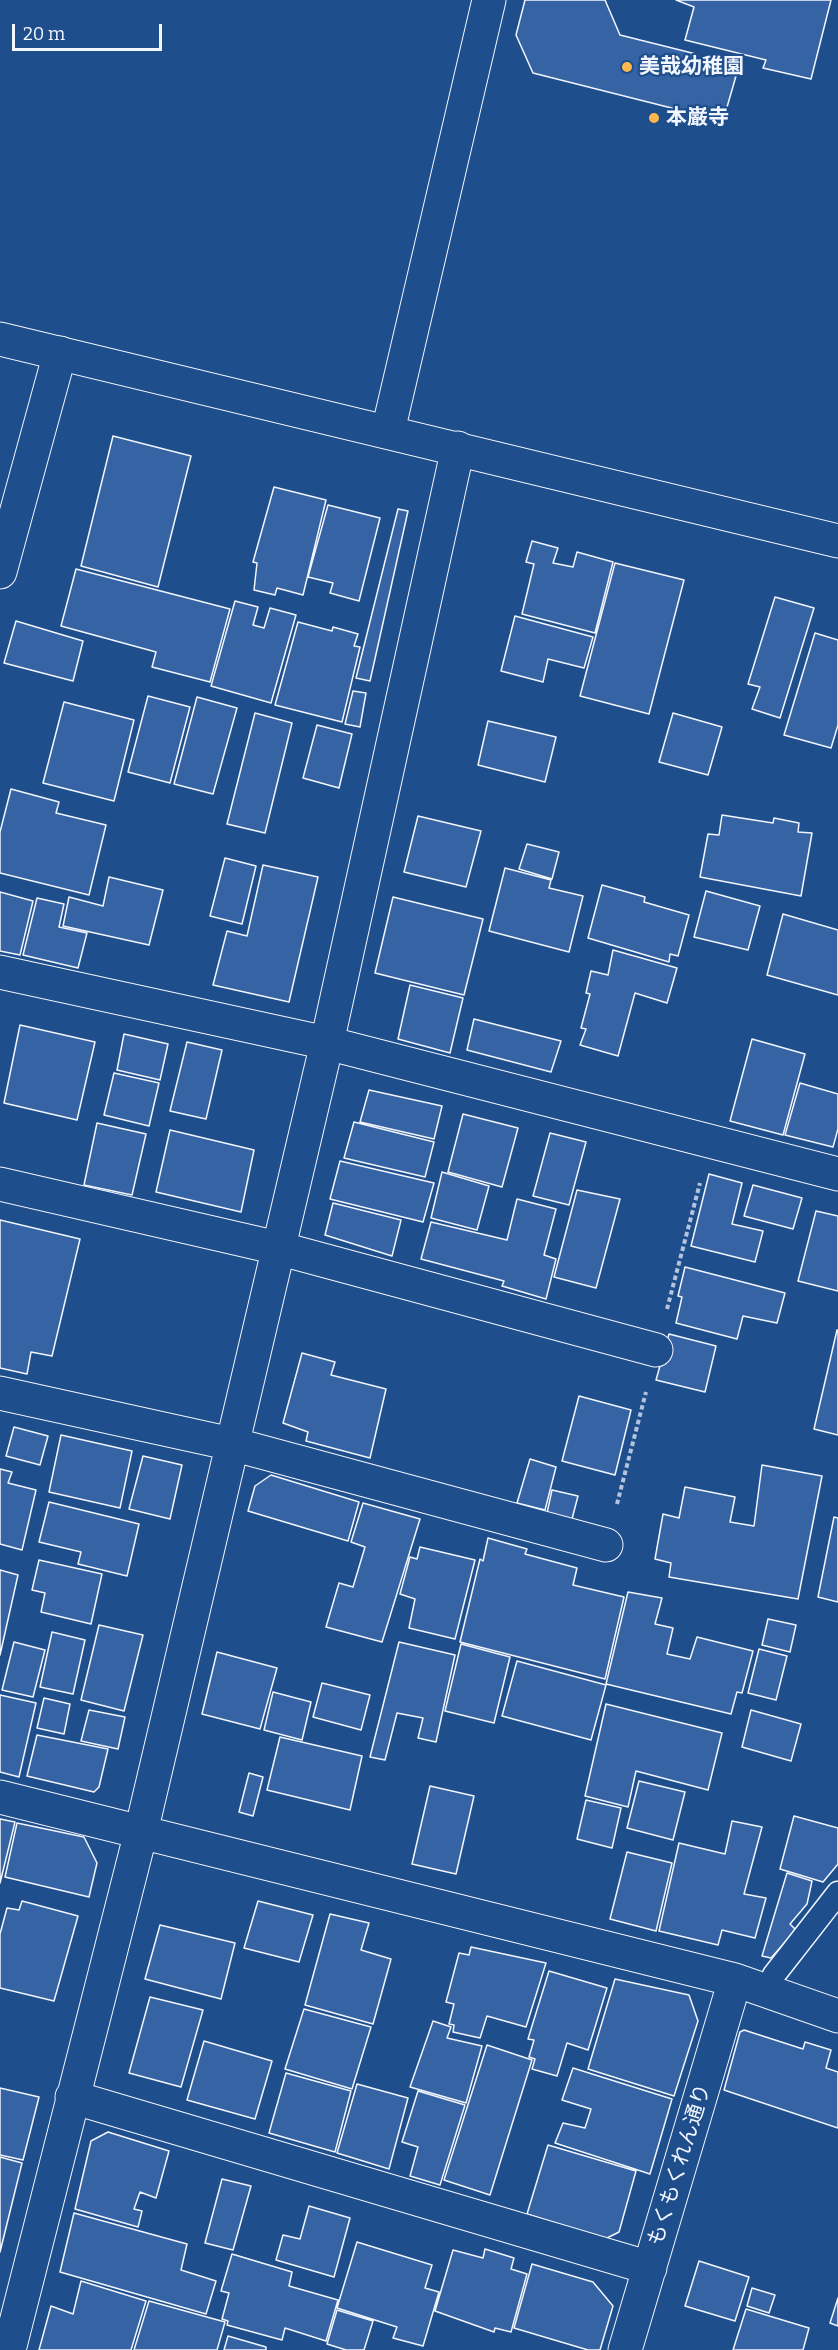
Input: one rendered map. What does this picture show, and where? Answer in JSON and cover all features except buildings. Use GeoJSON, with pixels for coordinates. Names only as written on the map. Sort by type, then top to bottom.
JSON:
{"type":"FeatureCollection","features":[{"type":"Feature","properties":{"kind":"street"},"geometry":{"type":"LineString","coordinates":[[388,430],[489,0]]}},
{"type":"Feature","properties":{"kind":"street"},"geometry":{"type":"LineString","coordinates":[[0,339],[388,430],[838,541]]}},
{"type":"Feature","properties":{"kind":"street"},"geometry":{"type":"LineString","coordinates":[[0,572],[60,353]]}},
{"type":"Feature","properties":{"kind":"street"},"geometry":{"type":"LineString","coordinates":[[9,2350],[141,1832],[327,1043],[458,448]]}},
{"type":"Feature","properties":{"kind":"street"},"geometry":{"type":"LineString","coordinates":[[0,972],[327,1043],[838,1174]]}},
{"type":"Feature","properties":{"kind":"street"},"geometry":{"type":"LineString","coordinates":[[0,1184],[278,1248],[656,1350]]}},
{"type":"Feature","properties":{"kind":"street"},"geometry":{"type":"LineString","coordinates":[[0,1394],[232,1444],[606,1545]]}},
{"type":"Feature","properties":{"kind":"street"},"geometry":{"type":"LineString","coordinates":[[0,1797],[735,1980],[838,2016]]}},
{"type":"Feature","properties":{"kind":"street","name":"もくもくれん通り"},"geometry":{"type":"LineString","coordinates":[[625,2350],[735,1980]]}},
{"type":"Feature","properties":{"kind":"street"},"geometry":{"type":"LineString","coordinates":[[72,2097],[650,2268]]}},
{"type":"Feature","properties":{"kind":"lane"},"geometry":{"type":"LineString","coordinates":[[767,1991],[774,1975],[838,1893]]}},
{"type":"Feature","properties":{"kind":"place","name":"美哉幼稚園"},"geometry":{"type":"Point","coordinates":[627,67]}},
{"type":"Feature","properties":{"kind":"place","name":"本巌寺"},"geometry":{"type":"Point","coordinates":[654,118]}}]}
